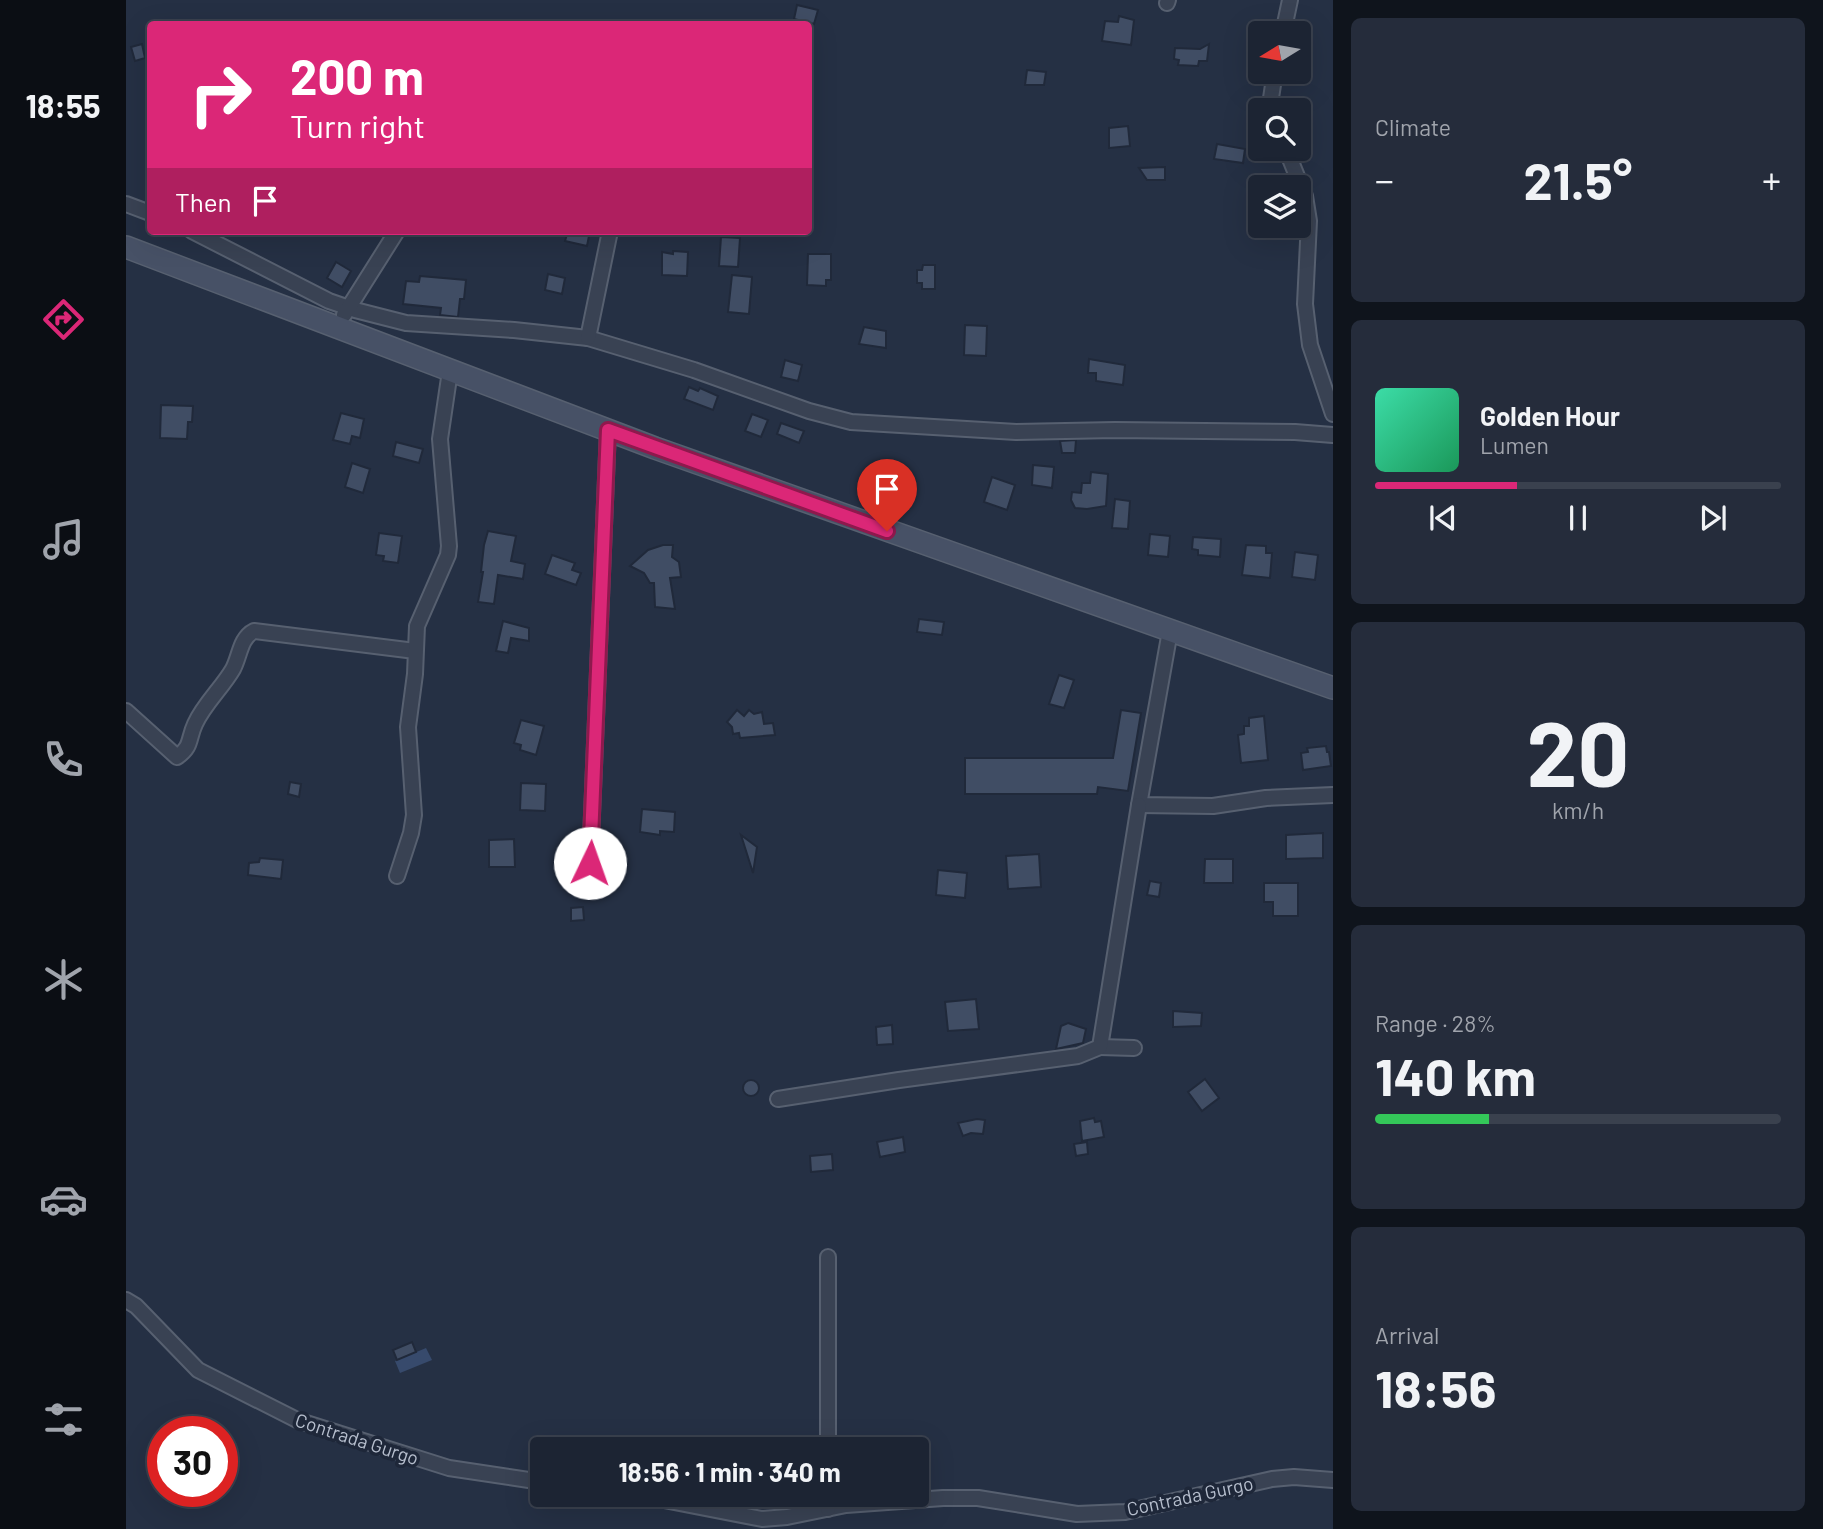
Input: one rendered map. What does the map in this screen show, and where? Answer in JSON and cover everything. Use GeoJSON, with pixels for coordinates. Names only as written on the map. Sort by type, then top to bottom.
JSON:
{"type":"FeatureCollection","features":[{"type":"Feature","properties":{"kind":"main road"},"geometry":{"type":"LineString","coordinates":[[126,247],[608,430],[1333,688]]}},
{"type":"Feature","properties":{"kind":"street"},"geometry":{"type":"LineString","coordinates":[[1286,21],[1290,0]]}},
{"type":"Feature","properties":{"kind":"street"},"geometry":{"type":"LineString","coordinates":[[1291,161],[1305,196],[1309,221],[1305,304],[1310,345],[1333,414]]}},
{"type":"Feature","properties":{"kind":"street"},"geometry":{"type":"LineString","coordinates":[[126,204],[147,212]]}},
{"type":"Feature","properties":{"kind":"street"},"geometry":{"type":"LineString","coordinates":[[200,235],[329,301],[348,308],[406,323],[588,338],[694,370],[809,411],[852,422],[1016,432],[1115,430],[1296,432],[1333,435]]}},
{"type":"Feature","properties":{"kind":"street"},"geometry":{"type":"LineString","coordinates":[[338,329],[348,308],[394,235]]}},
{"type":"Feature","properties":{"kind":"street"},"geometry":{"type":"LineString","coordinates":[[588,338],[609,235]]}},
{"type":"Feature","properties":{"kind":"street"},"geometry":{"type":"LineString","coordinates":[[397,876],[414,815],[408,727],[419,617],[449,546],[440,439],[450,371]]}},
{"type":"Feature","properties":{"kind":"street"},"geometry":{"type":"LineString","coordinates":[[590,863],[608,430]]}},
{"type":"Feature","properties":{"kind":"street"},"geometry":{"type":"LineString","coordinates":[[1100,1047],[1170,631]]}},
{"type":"Feature","properties":{"kind":"street"},"geometry":{"type":"LineString","coordinates":[[126,711],[177,757],[186,751],[198,719],[233,669],[250,632],[327,638],[415,651]]}},
{"type":"Feature","properties":{"kind":"street"},"geometry":{"type":"LineString","coordinates":[[1139,805],[1213,806],[1266,798],[1333,795]]}},
{"type":"Feature","properties":{"kind":"street"},"geometry":{"type":"LineString","coordinates":[[778,1099],[1078,1056],[1100,1047],[1134,1048]]}},
{"type":"Feature","properties":{"kind":"street"},"geometry":{"type":"LineString","coordinates":[[828,1257],[828,1437]]}},
{"type":"Feature","properties":{"kind":"street","name":"Contrada Gurgo"},"geometry":{"type":"LineString","coordinates":[[126,1300],[136,1306],[198,1370],[297,1420],[449,1468],[530,1480]]}},
{"type":"Feature","properties":{"kind":"street","name":"Contrada Gurgo"},"geometry":{"type":"LineString","coordinates":[[929,1499],[978,1498],[1077,1514],[1151,1506],[1272,1479],[1294,1477],[1333,1480]]}},
{"type":"Feature","properties":{"kind":"street","name":"Contrada Gurgo"},"geometry":{"type":"LineString","coordinates":[[700,1507],[762,1519],[787,1517],[814,1507]]}},
{"type":"Feature","properties":{"kind":"water"},"geometry":{"type":"Polygon","coordinates":[[[426,1348],[432,1360],[400,1373],[395,1361],[426,1348]]]}},
{"type":"Feature","properties":{"kind":"building"},"geometry":{"type":"Polygon","coordinates":[[[797,5],[818,10],[814,24],[812,21],[794,19],[797,5]]]}},
{"type":"Feature","properties":{"kind":"building"},"geometry":{"type":"Polygon","coordinates":[[[1119,16],[1134,20],[1131,45],[1102,41],[1105,21],[1118,22],[1119,16]]]}},
{"type":"Feature","properties":{"kind":"building"},"geometry":{"type":"Polygon","coordinates":[[[142,44],[145,58],[135,61],[131,47],[142,44]]]}},
{"type":"Feature","properties":{"kind":"building"},"geometry":{"type":"Polygon","coordinates":[[[1209,44],[1207,61],[1199,61],[1198,66],[1178,65],[1179,60],[1174,59],[1175,48],[1200,49],[1209,44]]]}},
{"type":"Feature","properties":{"kind":"building"},"geometry":{"type":"Polygon","coordinates":[[[1027,70],[1046,72],[1044,85],[1025,85],[1027,70]]]}},
{"type":"Feature","properties":{"kind":"building"},"geometry":{"type":"Polygon","coordinates":[[[1128,126],[1130,146],[1109,148],[1109,128],[1128,126]]]}},
{"type":"Feature","properties":{"kind":"building"},"geometry":{"type":"Polygon","coordinates":[[[1217,144],[1245,149],[1243,163],[1214,159],[1217,144]]]}},
{"type":"Feature","properties":{"kind":"building"},"geometry":{"type":"Polygon","coordinates":[[[1165,167],[1165,180],[1147,180],[1139,168],[1165,167]]]}},
{"type":"Feature","properties":{"kind":"building"},"geometry":{"type":"Polygon","coordinates":[[[567,235],[589,235],[587,246],[565,241],[567,235]]]}},
{"type":"Feature","properties":{"kind":"building"},"geometry":{"type":"Polygon","coordinates":[[[721,237],[740,238],[738,267],[719,266],[721,237]]]}},
{"type":"Feature","properties":{"kind":"building"},"geometry":{"type":"Polygon","coordinates":[[[673,251],[688,252],[687,276],[662,275],[662,252],[673,254],[673,251]]]}},
{"type":"Feature","properties":{"kind":"building"},"geometry":{"type":"Polygon","coordinates":[[[808,254],[831,254],[831,280],[826,280],[826,286],[807,285],[808,254]]]}},
{"type":"Feature","properties":{"kind":"building"},"geometry":{"type":"Polygon","coordinates":[[[336,262],[351,271],[342,287],[327,278],[336,262]]]}},
{"type":"Feature","properties":{"kind":"building"},"geometry":{"type":"Polygon","coordinates":[[[923,265],[935,265],[935,289],[922,289],[922,283],[917,283],[917,270],[922,270],[923,265]]]}},
{"type":"Feature","properties":{"kind":"building"},"geometry":{"type":"Polygon","coordinates":[[[548,274],[565,278],[562,294],[545,290],[548,274]]]}},
{"type":"Feature","properties":{"kind":"building"},"geometry":{"type":"Polygon","coordinates":[[[732,275],[752,277],[749,314],[728,312],[732,275]]]}},
{"type":"Feature","properties":{"kind":"building"},"geometry":{"type":"Polygon","coordinates":[[[420,276],[466,280],[458,317],[440,315],[441,308],[403,304],[406,281],[419,282],[420,276]]]}},
{"type":"Feature","properties":{"kind":"building"},"geometry":{"type":"Polygon","coordinates":[[[965,325],[987,326],[986,356],[964,355],[965,325]]]}},
{"type":"Feature","properties":{"kind":"building"},"geometry":{"type":"Polygon","coordinates":[[[864,327],[886,331],[886,348],[859,344],[864,327]]]}},
{"type":"Feature","properties":{"kind":"building"},"geometry":{"type":"Polygon","coordinates":[[[1089,359],[1125,365],[1123,385],[1096,381],[1096,373],[1088,373],[1089,359]]]}},
{"type":"Feature","properties":{"kind":"building"},"geometry":{"type":"Polygon","coordinates":[[[785,360],[802,365],[798,381],[781,377],[785,360]]]}},
{"type":"Feature","properties":{"kind":"building"},"geometry":{"type":"Polygon","coordinates":[[[689,387],[698,391],[700,388],[718,396],[713,410],[684,399],[689,387]]]}},
{"type":"Feature","properties":{"kind":"building"},"geometry":{"type":"Polygon","coordinates":[[[161,405],[193,406],[187,439],[160,438],[161,405]]]}},
{"type":"Feature","properties":{"kind":"building"},"geometry":{"type":"Polygon","coordinates":[[[341,413],[364,419],[360,438],[352,436],[350,444],[333,440],[341,413]]]}},
{"type":"Feature","properties":{"kind":"building"},"geometry":{"type":"Polygon","coordinates":[[[752,414],[768,420],[761,437],[745,431],[752,414]]]}},
{"type":"Feature","properties":{"kind":"building"},"geometry":{"type":"Polygon","coordinates":[[[781,423],[804,431],[799,443],[777,434],[781,423]]]}},
{"type":"Feature","properties":{"kind":"building"},"geometry":{"type":"Polygon","coordinates":[[[1076,440],[1075,453],[1062,453],[1060,441],[1076,440]]]}},
{"type":"Feature","properties":{"kind":"building"},"geometry":{"type":"Polygon","coordinates":[[[396,442],[423,449],[419,463],[393,456],[396,442]]]}},
{"type":"Feature","properties":{"kind":"building"},"geometry":{"type":"Polygon","coordinates":[[[352,463],[370,469],[363,493],[345,487],[352,463]]]}},
{"type":"Feature","properties":{"kind":"building"},"geometry":{"type":"Polygon","coordinates":[[[1033,465],[1054,467],[1052,488],[1032,485],[1033,465]]]}},
{"type":"Feature","properties":{"kind":"building"},"geometry":{"type":"Polygon","coordinates":[[[1091,472],[1108,474],[1106,506],[1075,508],[1071,500],[1072,492],[1081,493],[1082,483],[1090,483],[1091,472]]]}},
{"type":"Feature","properties":{"kind":"building"},"geometry":{"type":"Polygon","coordinates":[[[992,477],[1015,485],[1007,510],[984,502],[992,477]]]}},
{"type":"Feature","properties":{"kind":"building"},"geometry":{"type":"Polygon","coordinates":[[[1115,499],[1130,501],[1128,529],[1112,528],[1115,499]]]}},
{"type":"Feature","properties":{"kind":"building"},"geometry":{"type":"Polygon","coordinates":[[[488,531],[516,536],[511,561],[525,564],[523,579],[498,575],[494,604],[478,602],[488,531]]]}},
{"type":"Feature","properties":{"kind":"building"},"geometry":{"type":"Polygon","coordinates":[[[379,533],[402,536],[398,563],[383,561],[384,556],[376,555],[379,533]]]}},
{"type":"Feature","properties":{"kind":"building"},"geometry":{"type":"Polygon","coordinates":[[[1150,534],[1170,536],[1168,557],[1148,555],[1150,534]]]}},
{"type":"Feature","properties":{"kind":"building"},"geometry":{"type":"Polygon","coordinates":[[[1193,537],[1221,539],[1220,557],[1198,555],[1198,550],[1192,549],[1193,537]]]}},
{"type":"Feature","properties":{"kind":"building"},"geometry":{"type":"Polygon","coordinates":[[[673,545],[672,557],[679,562],[681,577],[670,578],[675,609],[655,607],[654,583],[650,583],[644,573],[630,566],[648,550],[673,545]]]}},
{"type":"Feature","properties":{"kind":"building"},"geometry":{"type":"Polygon","coordinates":[[[1246,545],[1266,546],[1266,553],[1272,553],[1270,578],[1242,575],[1246,545]]]}},
{"type":"Feature","properties":{"kind":"building"},"geometry":{"type":"Polygon","coordinates":[[[1295,552],[1318,555],[1315,580],[1292,577],[1295,552]]]}},
{"type":"Feature","properties":{"kind":"building"},"geometry":{"type":"Polygon","coordinates":[[[552,555],[575,563],[572,570],[581,573],[576,585],[545,574],[552,555]]]}},
{"type":"Feature","properties":{"kind":"building"},"geometry":{"type":"Polygon","coordinates":[[[919,619],[944,622],[942,635],[917,632],[919,619]]]}},
{"type":"Feature","properties":{"kind":"building"},"geometry":{"type":"Polygon","coordinates":[[[503,621],[529,628],[529,641],[511,638],[508,653],[496,651],[503,621]]]}},
{"type":"Feature","properties":{"kind":"building"},"geometry":{"type":"Polygon","coordinates":[[[1059,675],[1074,680],[1064,708],[1049,704],[1059,675]]]}},
{"type":"Feature","properties":{"kind":"building"},"geometry":{"type":"Polygon","coordinates":[[[737,710],[744,716],[749,710],[754,714],[762,712],[764,724],[773,723],[775,735],[740,738],[739,733],[733,734],[732,727],[727,722],[737,710]]]}},
{"type":"Feature","properties":{"kind":"building"},"geometry":{"type":"Polygon","coordinates":[[[1121,710],[1141,713],[1128,791],[1098,787],[1097,794],[965,794],[965,758],[1113,758],[1121,710]]]}},
{"type":"Feature","properties":{"kind":"building"},"geometry":{"type":"Polygon","coordinates":[[[1264,716],[1268,760],[1241,763],[1238,735],[1244,734],[1244,726],[1249,726],[1249,718],[1264,716]]]}},
{"type":"Feature","properties":{"kind":"building"},"geometry":{"type":"Polygon","coordinates":[[[521,720],[544,726],[536,755],[520,750],[521,745],[514,743],[521,720]]]}},
{"type":"Feature","properties":{"kind":"building"},"geometry":{"type":"Polygon","coordinates":[[[1326,746],[1331,766],[1303,770],[1301,753],[1308,752],[1307,748],[1326,746]]]}},
{"type":"Feature","properties":{"kind":"building"},"geometry":{"type":"Polygon","coordinates":[[[290,782],[301,784],[299,797],[288,794],[290,782]]]}},
{"type":"Feature","properties":{"kind":"building"},"geometry":{"type":"Polygon","coordinates":[[[521,783],[546,784],[545,811],[520,810],[521,783]]]}},
{"type":"Feature","properties":{"kind":"building"},"geometry":{"type":"Polygon","coordinates":[[[642,809],[675,812],[674,832],[660,831],[660,835],[640,832],[642,809]]]}},
{"type":"Feature","properties":{"kind":"building"},"geometry":{"type":"Polygon","coordinates":[[[1323,833],[1323,858],[1286,859],[1286,835],[1323,833]]]}},
{"type":"Feature","properties":{"kind":"building"},"geometry":{"type":"Polygon","coordinates":[[[741,835],[757,847],[753,873],[741,835]]]}},
{"type":"Feature","properties":{"kind":"building"},"geometry":{"type":"Polygon","coordinates":[[[514,839],[515,867],[489,867],[489,840],[514,839]]]}},
{"type":"Feature","properties":{"kind":"building"},"geometry":{"type":"Polygon","coordinates":[[[1039,854],[1041,887],[1008,889],[1006,856],[1039,854]]]}},
{"type":"Feature","properties":{"kind":"building"},"geometry":{"type":"Polygon","coordinates":[[[260,858],[283,860],[281,879],[248,875],[249,863],[259,862],[260,858]]]}},
{"type":"Feature","properties":{"kind":"building"},"geometry":{"type":"Polygon","coordinates":[[[1205,859],[1233,859],[1233,883],[1204,883],[1205,859]]]}},
{"type":"Feature","properties":{"kind":"building"},"geometry":{"type":"Polygon","coordinates":[[[938,870],[967,873],[965,898],[936,895],[938,870]]]}},
{"type":"Feature","properties":{"kind":"building"},"geometry":{"type":"Polygon","coordinates":[[[1150,881],[1161,883],[1159,897],[1147,895],[1150,881]]]}},
{"type":"Feature","properties":{"kind":"building"},"geometry":{"type":"Polygon","coordinates":[[[1264,883],[1298,883],[1298,916],[1273,916],[1273,902],[1264,902],[1264,883]]]}},
{"type":"Feature","properties":{"kind":"building"},"geometry":{"type":"Polygon","coordinates":[[[583,907],[584,920],[571,921],[571,908],[583,907]]]}},
{"type":"Feature","properties":{"kind":"building"},"geometry":{"type":"Polygon","coordinates":[[[976,999],[979,1029],[948,1031],[945,1002],[976,999]]]}},
{"type":"Feature","properties":{"kind":"building"},"geometry":{"type":"Polygon","coordinates":[[[1173,1011],[1202,1013],[1201,1026],[1173,1027],[1173,1011]]]}},
{"type":"Feature","properties":{"kind":"building"},"geometry":{"type":"Polygon","coordinates":[[[1068,1023],[1086,1029],[1083,1043],[1056,1049],[1061,1026],[1068,1023]]]}},
{"type":"Feature","properties":{"kind":"building"},"geometry":{"type":"Polygon","coordinates":[[[892,1025],[893,1044],[877,1045],[876,1027],[892,1025]]]}},
{"type":"Feature","properties":{"kind":"building"},"geometry":{"type":"Polygon","coordinates":[[[1205,1079],[1219,1098],[1202,1111],[1188,1092],[1205,1079]]]}},
{"type":"Feature","properties":{"kind":"building"},"geometry":{"type":"Polygon","coordinates":[[[748,1080],[754,1080],[759,1088],[757,1094],[748,1096],[743,1091],[743,1085],[748,1080]]]}},
{"type":"Feature","properties":{"kind":"building"},"geometry":{"type":"Polygon","coordinates":[[[1094,1118],[1095,1122],[1101,1121],[1104,1137],[1082,1141],[1080,1121],[1094,1118]]]}},
{"type":"Feature","properties":{"kind":"building"},"geometry":{"type":"Polygon","coordinates":[[[985,1120],[983,1134],[971,1133],[963,1136],[958,1123],[985,1120]]]}},
{"type":"Feature","properties":{"kind":"building"},"geometry":{"type":"Polygon","coordinates":[[[903,1137],[905,1152],[880,1157],[877,1142],[903,1137]]]}},
{"type":"Feature","properties":{"kind":"building"},"geometry":{"type":"Polygon","coordinates":[[[1087,1142],[1088,1154],[1076,1156],[1074,1144],[1087,1142]]]}},
{"type":"Feature","properties":{"kind":"building"},"geometry":{"type":"Polygon","coordinates":[[[832,1154],[833,1170],[811,1172],[810,1156],[832,1154]]]}},
{"type":"Feature","properties":{"kind":"building"},"geometry":{"type":"Polygon","coordinates":[[[412,1342],[416,1352],[397,1360],[393,1350],[412,1342]]]}},
{"type":"Feature","properties":{"kind":"route"},"geometry":{"type":"LineString","coordinates":[[590,863],[608,430],[887,531]]}}]}
